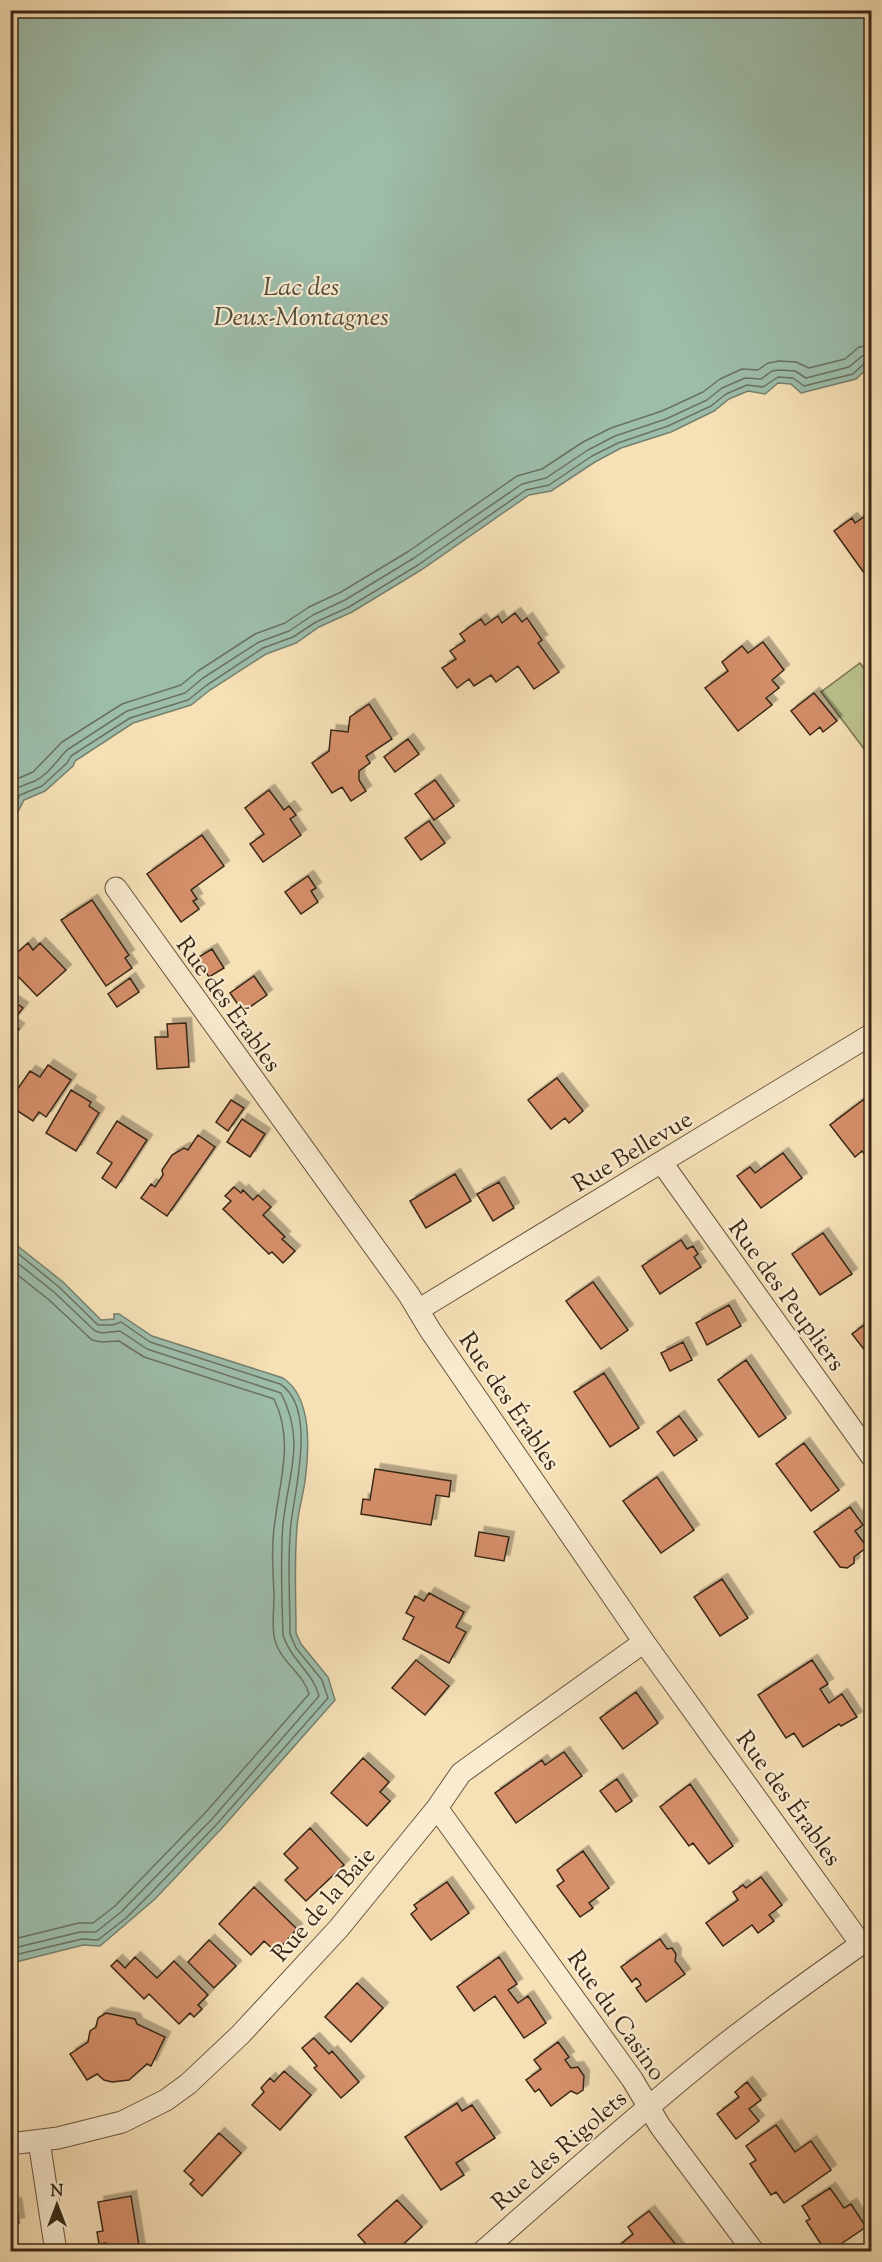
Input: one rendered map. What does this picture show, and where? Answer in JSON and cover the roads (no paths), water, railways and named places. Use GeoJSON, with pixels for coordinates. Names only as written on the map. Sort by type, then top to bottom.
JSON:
{"type":"FeatureCollection","features":[{"type":"Feature","properties":{"kind":"street","name":"Rue des Érables"},"geometry":{"type":"LineString","coordinates":[[116,888],[418,1310],[644,1642],[866,1940]]}},
{"type":"Feature","properties":{"kind":"street","name":"Rue Bellevue"},"geometry":{"type":"LineString","coordinates":[[418,1310],[872,1034]]}},
{"type":"Feature","properties":{"kind":"street","name":"Rue des Peupliers"},"geometry":{"type":"LineString","coordinates":[[662,1163],[872,1457]]}},
{"type":"Feature","properties":{"kind":"street","name":"Rue de la Baie"},"geometry":{"type":"LineString","coordinates":[[10,2144],[78,2134],[122,2122],[166,2100],[188,2084],[240,2035],[339,1928],[437,1808],[453,1784],[470,1766],[644,1642]]}},
{"type":"Feature","properties":{"kind":"street","name":"Rue du Casino"},"geometry":{"type":"LineString","coordinates":[[437,1808],[632,2079],[660,2126],[754,2252]]}},
{"type":"Feature","properties":{"kind":"street","name":"Rue des Rigolets"},"geometry":{"type":"LineString","coordinates":[[482,2252],[648,2107],[766,2013],[866,1940]]}},
{"type":"Feature","properties":{"kind":"street"},"geometry":{"type":"LineString","coordinates":[[39,2141],[56,2252]]}},
{"type":"Feature","properties":{"kind":"water","name":"Lac des Deux-Montagnes"},"geometry":{"type":"Polygon","coordinates":[[[11,10],[871,11],[871,365],[856,379],[801,393],[791,384],[778,383],[765,394],[748,391],[729,399],[714,411],[671,432],[621,448],[551,491],[529,495],[421,570],[352,612],[319,627],[296,643],[266,654],[191,705],[133,723],[75,761],[73,766],[45,791],[24,800],[11,825],[11,10]]]}},
{"type":"Feature","properties":{"kind":"water"},"geometry":{"type":"Polygon","coordinates":[[[10,1240],[63,1282],[101,1320],[114,1319],[114,1314],[119,1314],[152,1336],[283,1378],[293,1387],[304,1411],[308,1440],[305,1481],[296,1540],[296,1633],[301,1644],[328,1677],[335,1700],[222,1828],[155,1899],[100,1946],[83,1945],[16,1962],[10,1962],[10,1240]]]}}]}
